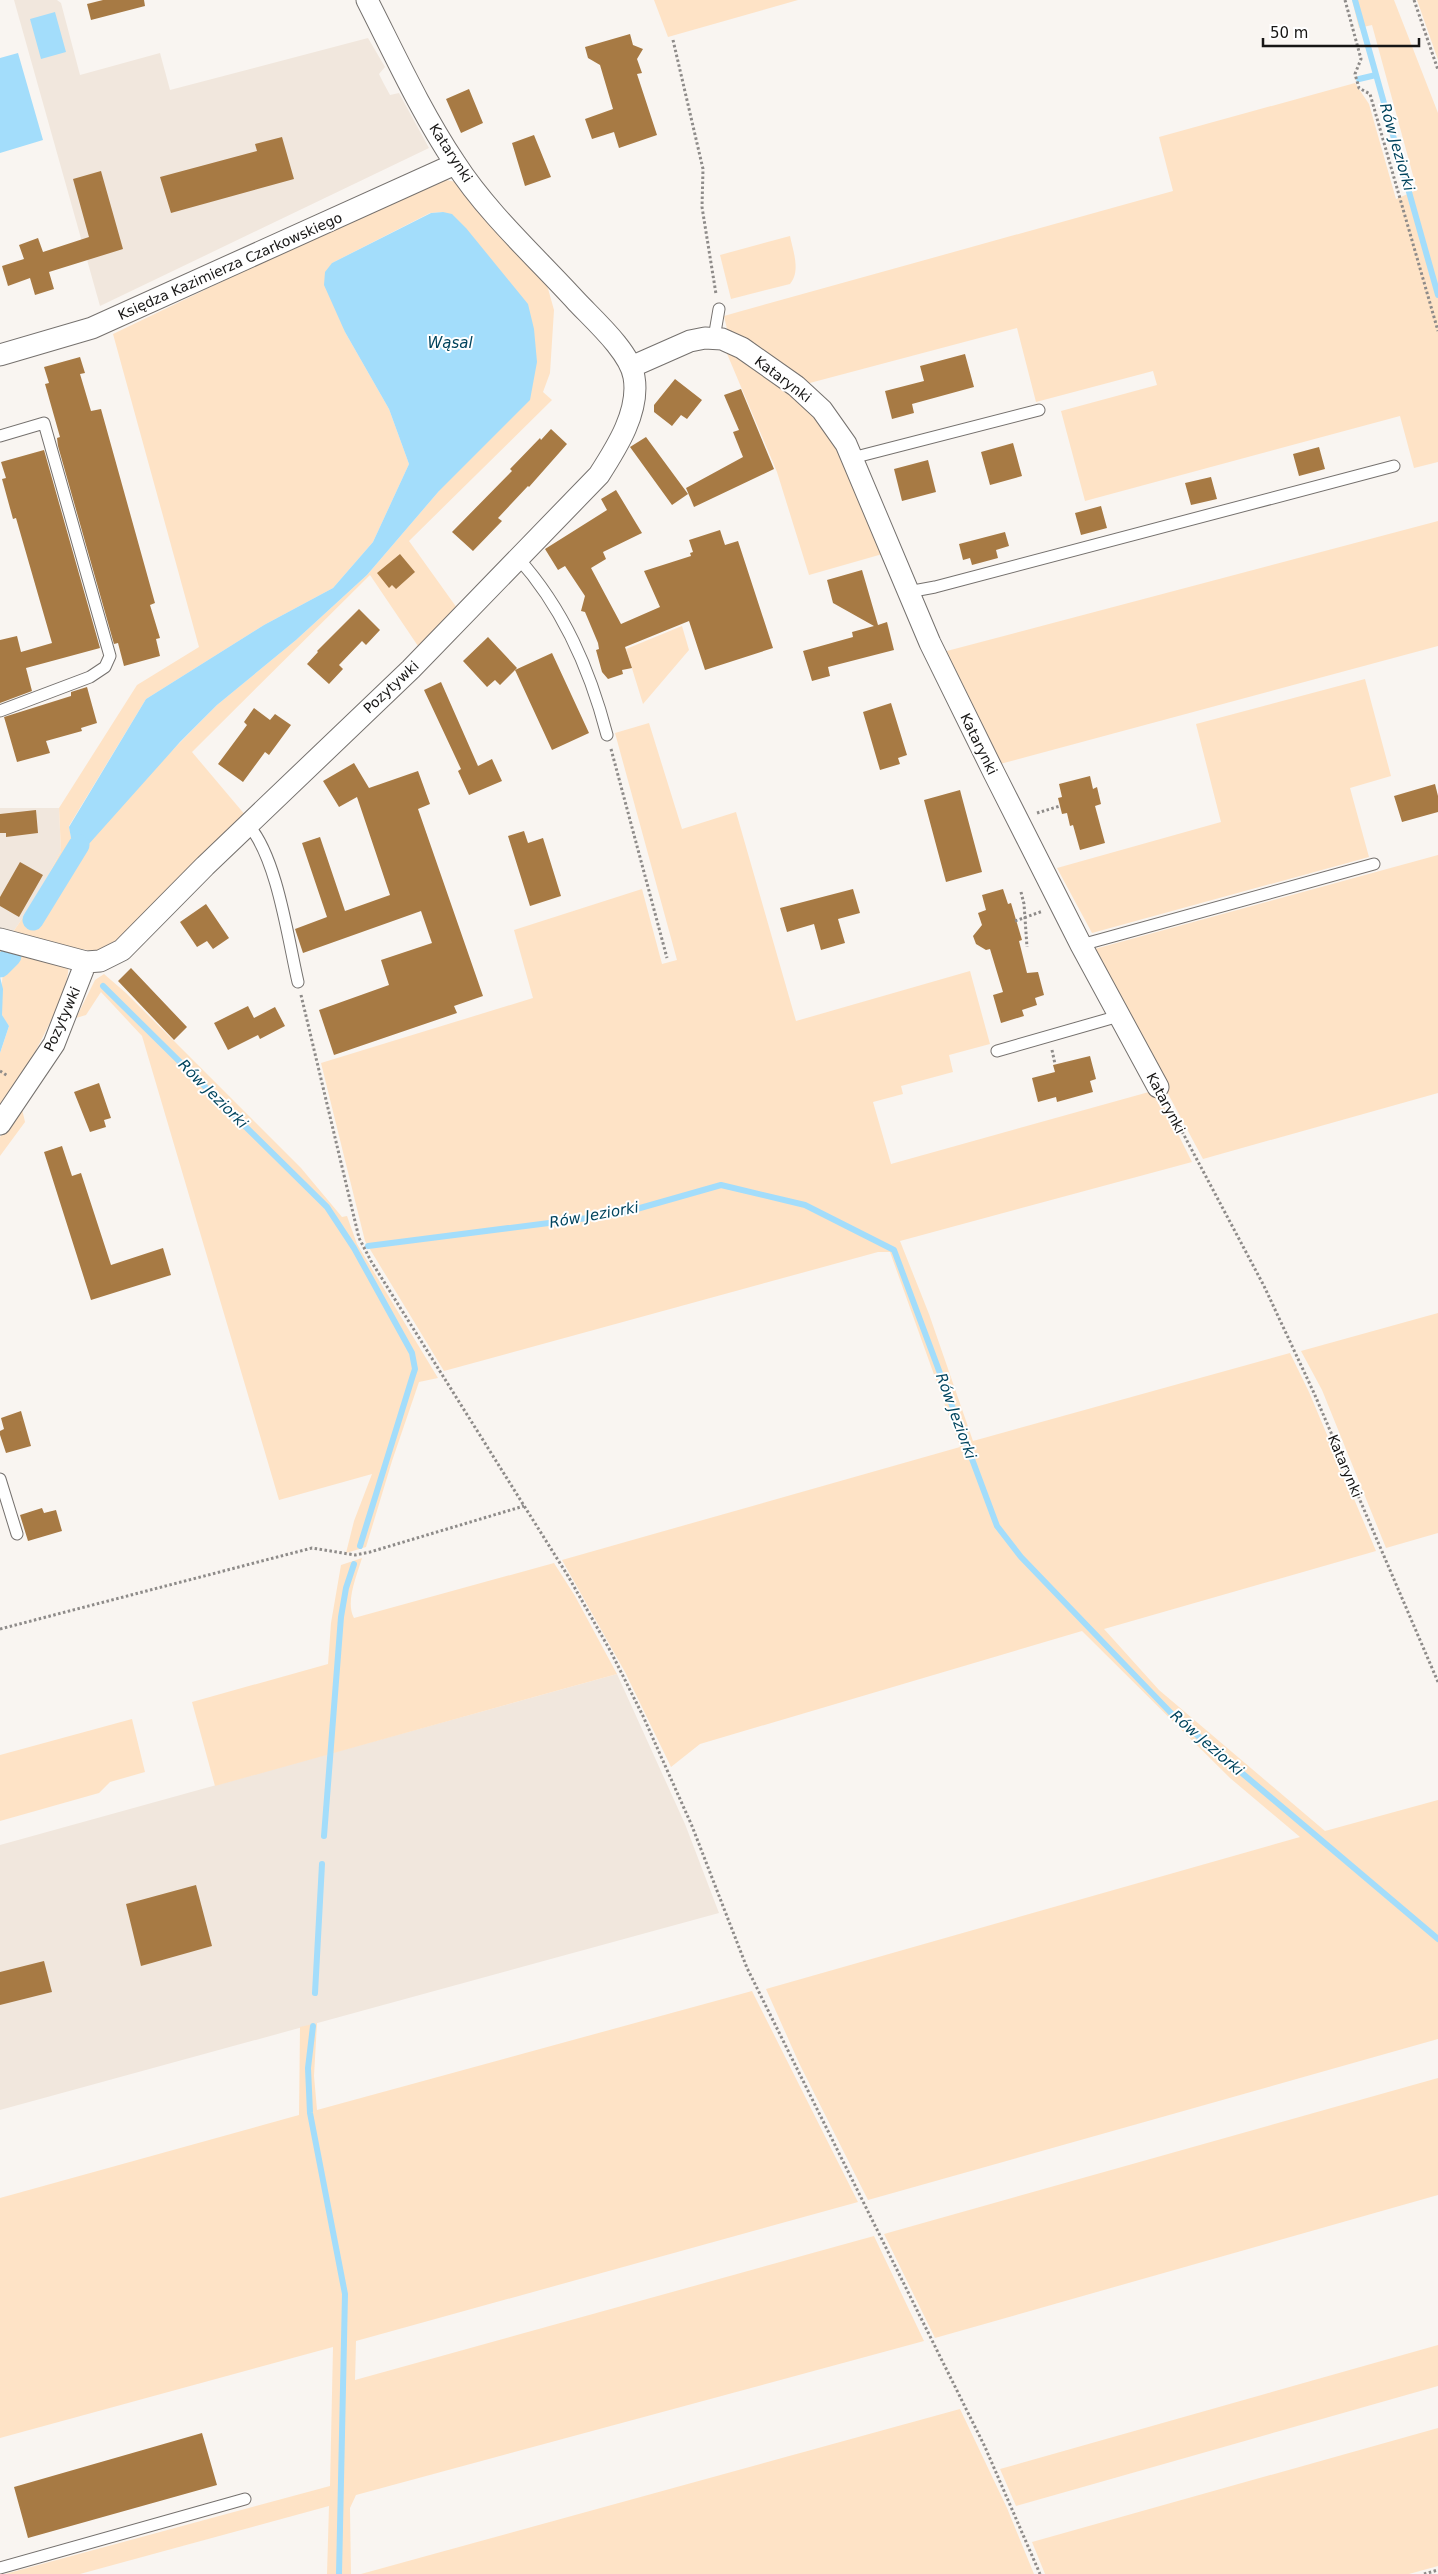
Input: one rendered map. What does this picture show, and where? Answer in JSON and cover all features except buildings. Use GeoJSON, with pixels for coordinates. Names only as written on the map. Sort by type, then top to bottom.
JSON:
{"type":"FeatureCollection","features":[{"type":"Feature","properties":{"kind":"street","name":"Katarynki"},"geometry":{"type":"LineString","coordinates":[[367,0],[455,164],[493,211],[609,336],[631,367],[690,341],[714,338],[728,340],[806,393],[833,426],[852,458],[930,643],[1082,945],[1158,1087]]}},
{"type":"Feature","properties":{"kind":"street","name":"Księdza Kazimierza Czarkowskiego"},"geometry":{"type":"LineString","coordinates":[[0,355],[92,328],[455,164]]}},
{"type":"Feature","properties":{"kind":"street","name":"Pozytywki"},"geometry":{"type":"LineString","coordinates":[[0,940],[86,962],[100,962],[111,958],[122,950],[357,718],[411,669],[599,475],[618,442],[634,401],[634,377],[631,367]]}},
{"type":"Feature","properties":{"kind":"street","name":"Pozytywki"},"geometry":{"type":"LineString","coordinates":[[0,1124],[54,1044],[86,962]]}},
{"type":"Feature","properties":{"kind":"lane"},"geometry":{"type":"LineString","coordinates":[[714,338],[719,309]]}},
{"type":"Feature","properties":{"kind":"lane"},"geometry":{"type":"LineString","coordinates":[[852,458],[1039,410]]}},
{"type":"Feature","properties":{"kind":"lane"},"geometry":{"type":"LineString","coordinates":[[0,436],[44,423],[110,656],[105,667],[90,677],[0,711]]}},
{"type":"Feature","properties":{"kind":"lane"},"geometry":{"type":"LineString","coordinates":[[908,592],[935,587],[1394,466]]}},
{"type":"Feature","properties":{"kind":"lane"},"geometry":{"type":"LineString","coordinates":[[518,558],[559,616],[584,659],[596,693],[607,735]]}},
{"type":"Feature","properties":{"kind":"lane"},"geometry":{"type":"LineString","coordinates":[[249,826],[261,841],[270,862],[298,982]]}},
{"type":"Feature","properties":{"kind":"lane"},"geometry":{"type":"LineString","coordinates":[[1082,945],[1374,864]]}},
{"type":"Feature","properties":{"kind":"lane"},"geometry":{"type":"LineString","coordinates":[[997,1052],[1119,1016]]}},
{"type":"Feature","properties":{"kind":"lane"},"geometry":{"type":"LineString","coordinates":[[0,1479],[17,1534]]}},
{"type":"Feature","properties":{"kind":"lane"},"geometry":{"type":"LineString","coordinates":[[0,2568],[245,2499]]}},
{"type":"Feature","properties":{"kind":"path"},"geometry":{"type":"LineString","coordinates":[[1345,0],[1361,59],[1355,74],[1359,88],[1370,94],[1438,331]]}},
{"type":"Feature","properties":{"kind":"path"},"geometry":{"type":"LineString","coordinates":[[1414,0],[1438,70]]}},
{"type":"Feature","properties":{"kind":"path"},"geometry":{"type":"LineString","coordinates":[[673,40],[702,169],[702,207],[707,248],[719,309]]}},
{"type":"Feature","properties":{"kind":"path"},"geometry":{"type":"LineString","coordinates":[[607,735],[667,958]]}},
{"type":"Feature","properties":{"kind":"path"},"geometry":{"type":"LineString","coordinates":[[1031,815],[1060,806]]}},
{"type":"Feature","properties":{"kind":"path"},"geometry":{"type":"LineString","coordinates":[[1021,892],[1027,947]]}},
{"type":"Feature","properties":{"kind":"path"},"geometry":{"type":"LineString","coordinates":[[1015,921],[1045,910]]}},
{"type":"Feature","properties":{"kind":"path"},"geometry":{"type":"LineString","coordinates":[[298,982],[334,1142],[359,1238],[370,1261],[573,1584],[611,1652],[643,1716],[692,1826],[747,1968],[985,2447],[1040,2574]]}},
{"type":"Feature","properties":{"kind":"path"},"geometry":{"type":"LineString","coordinates":[[1050,1045],[1055,1064]]}},
{"type":"Feature","properties":{"kind":"path","name":"Katarynki"},"geometry":{"type":"LineString","coordinates":[[1158,1087],[1272,1304],[1314,1394],[1438,1682]]}},
{"type":"Feature","properties":{"kind":"path"},"geometry":{"type":"LineString","coordinates":[[0,1629],[312,1548],[354,1555],[370,1552],[524,1506]]}},
{"type":"Feature","properties":{"kind":"path"},"geometry":{"type":"LineString","coordinates":[[1424,2574],[1438,2570]]}},
{"type":"Feature","properties":{"kind":"shaded area"},"geometry":{"type":"Polygon","coordinates":[[[14,0],[57,0],[61,3],[80,75],[160,53],[170,90],[368,38],[385,67],[379,74],[390,95],[399,93],[429,148],[100,306],[14,0]]]}},
{"type":"Feature","properties":{"kind":"shaded area"},"geometry":{"type":"Polygon","coordinates":[[[654,0],[798,0],[668,37],[654,0]]]}},
{"type":"Feature","properties":{"kind":"shaded area"},"geometry":{"type":"Polygon","coordinates":[[[1352,0],[1394,0],[1438,113],[1438,462],[1414,468],[1400,416],[1085,501],[1061,411],[1157,385],[1153,371],[1036,402],[1017,328],[806,384],[727,329],[724,316],[1173,191],[1159,137],[1355,83],[1369,104],[1396,199],[1417,190],[1372,25],[1359,28],[1352,0]]]}},
{"type":"Feature","properties":{"kind":"shaded area"},"geometry":{"type":"Polygon","coordinates":[[[1417,0],[1438,0],[1438,60],[1417,0]]]}},
{"type":"Feature","properties":{"kind":"shaded area"},"geometry":{"type":"Polygon","coordinates":[[[446,180],[456,182],[547,285],[554,310],[550,373],[543,392],[552,400],[409,541],[457,608],[418,646],[370,575],[192,752],[246,816],[117,942],[97,951],[79,949],[13,932],[37,897],[61,851],[59,808],[137,685],[199,647],[113,334],[269,259],[446,180]],[[443,212],[430,213],[332,263],[345,332],[389,409],[409,464],[373,542],[333,588],[264,625],[146,699],[69,826],[71,838],[79,845],[217,705],[296,640],[367,575],[439,491],[443,212]]]}},
{"type":"Feature","properties":{"kind":"shaded area"},"geometry":{"type":"Polygon","coordinates":[[[790,236],[796,267],[790,284],[731,299],[720,255],[790,236]]]}},
{"type":"Feature","properties":{"kind":"shaded area"},"geometry":{"type":"Polygon","coordinates":[[[725,349],[804,402],[831,434],[886,553],[809,575],[777,472],[725,349]]]}},
{"type":"Feature","properties":{"kind":"shaded area"},"geometry":{"type":"Polygon","coordinates":[[[1438,521],[1438,646],[1000,764],[943,652],[1438,521]]]}},
{"type":"Feature","properties":{"kind":"shaded area"},"geometry":{"type":"Polygon","coordinates":[[[682,626],[689,650],[643,704],[626,649],[682,626]]]}},
{"type":"Feature","properties":{"kind":"shaded area"},"geometry":{"type":"Polygon","coordinates":[[[1365,679],[1391,776],[1350,788],[1369,857],[1092,933],[1057,868],[1221,822],[1196,724],[1365,679]]]}},
{"type":"Feature","properties":{"kind":"shaded area"},"geometry":{"type":"Polygon","coordinates":[[[649,723],[682,829],[736,812],[796,1021],[970,971],[990,1044],[949,1055],[953,1072],[901,1086],[903,1094],[873,1102],[891,1164],[1156,1090],[1192,1162],[900,1241],[929,1314],[973,1441],[1290,1353],[1309,1392],[1376,1551],[1104,1629],[1159,1690],[1325,1831],[1438,1800],[1438,2039],[868,2200],[799,2063],[766,1989],[1300,1837],[1230,1778],[1082,1631],[700,1744],[671,1767],[625,1672],[562,1560],[960,1447],[890,1252],[878,1252],[444,1371],[365,1241],[321,1063],[533,998],[514,930],[642,889],[662,964],[677,960],[615,733],[649,723]]]}},
{"type":"Feature","properties":{"kind":"shaded area"},"geometry":{"type":"Polygon","coordinates":[[[0,808],[59,808],[61,851],[37,897],[13,932],[0,929],[0,808]]]}},
{"type":"Feature","properties":{"kind":"shaded area"},"geometry":{"type":"Polygon","coordinates":[[[1438,855],[1438,1093],[1203,1159],[1091,950],[1438,855]]]}},
{"type":"Feature","properties":{"kind":"shaded area"},"geometry":{"type":"Polygon","coordinates":[[[0,949],[68,965],[67,978],[62,995],[53,1016],[30,1061],[0,1112],[0,1053],[9,1026],[3,1018],[1,1011],[5,963],[0,963],[0,949]]]}},
{"type":"Feature","properties":{"kind":"shaded area"},"geometry":{"type":"Polygon","coordinates":[[[104,974],[126,993],[301,1168],[342,1217],[347,1216],[357,1244],[438,1378],[419,1382],[392,1461],[366,1547],[346,1553],[354,1521],[372,1474],[279,1500],[142,1036],[101,992],[86,1015],[76,1018],[95,980],[104,974]]]}},
{"type":"Feature","properties":{"kind":"shaded area"},"geometry":{"type":"Polygon","coordinates":[[[22,1109],[25,1122],[0,1156],[0,1137],[22,1109]]]}},
{"type":"Feature","properties":{"kind":"shaded area"},"geometry":{"type":"Polygon","coordinates":[[[1438,1313],[1438,1533],[1386,1548],[1322,1390],[1301,1351],[1438,1313]]]}},
{"type":"Feature","properties":{"kind":"shaded area"},"geometry":{"type":"Polygon","coordinates":[[[362,1558],[351,1596],[354,1618],[554,1563],[575,1596],[617,1674],[215,1786],[192,1702],[328,1664],[331,1623],[341,1565],[362,1558]]]}},
{"type":"Feature","properties":{"kind":"shaded area"},"geometry":{"type":"Polygon","coordinates":[[[617,1674],[685,1824],[719,1913],[0,2110],[0,1845],[617,1674]]]}},
{"type":"Feature","properties":{"kind":"shaded area"},"geometry":{"type":"Polygon","coordinates":[[[132,1719],[145,1772],[110,1782],[99,1793],[0,1821],[0,1755],[132,1719]]]}},
{"type":"Feature","properties":{"kind":"shaded area"},"geometry":{"type":"Polygon","coordinates":[[[752,1991],[858,2202],[356,2341],[355,2380],[874,2236],[924,2341],[356,2495],[350,2508],[351,2574],[327,2574],[329,2506],[80,2574],[5,2574],[330,2486],[333,2347],[0,2438],[0,2198],[299,2115],[300,2027],[317,2023],[314,2076],[317,2110],[752,1991]]]}},
{"type":"Feature","properties":{"kind":"shaded area"},"geometry":{"type":"Polygon","coordinates":[[[1438,2078],[1438,2195],[935,2338],[884,2234],[1438,2078]]]}},
{"type":"Feature","properties":{"kind":"shaded area"},"geometry":{"type":"Polygon","coordinates":[[[1438,2345],[1438,2386],[1016,2506],[1000,2469],[1438,2345]]]}},
{"type":"Feature","properties":{"kind":"shaded area"},"geometry":{"type":"Polygon","coordinates":[[[960,2409],[1007,2508],[1034,2574],[361,2574],[960,2409]]]}},
{"type":"Feature","properties":{"kind":"shaded area"},"geometry":{"type":"Polygon","coordinates":[[[1438,2428],[1438,2566],[1409,2574],[1045,2574],[1032,2542],[1438,2428]]]}},
{"type":"Feature","properties":{"kind":"water"},"geometry":{"type":"Polygon","coordinates":[[[55,12],[66,52],[41,59],[30,19],[55,12]]]}},
{"type":"Feature","properties":{"kind":"water"},"geometry":{"type":"Polygon","coordinates":[[[18,53],[43,140],[0,153],[0,58],[18,53]]]}},
{"type":"Feature","properties":{"kind":"water","name":"Wąsal"},"geometry":{"type":"Polygon","coordinates":[[[443,212],[452,214],[466,228],[528,304],[534,329],[537,362],[530,400],[439,491],[367,575],[296,640],[217,705],[180,742],[88,845],[79,845],[71,838],[69,827],[146,699],[264,625],[333,588],[373,542],[409,464],[389,409],[345,332],[324,285],[325,272],[332,263],[431,213],[443,212]]]}},
{"type":"Feature","properties":{"kind":"water"},"geometry":{"type":"Polygon","coordinates":[[[0,963],[7,964],[0,977],[0,963]]]}},
{"type":"Feature","properties":{"kind":"water"},"geometry":{"type":"Polygon","coordinates":[[[0,977],[3,989],[2,1015],[9,1026],[0,1053],[0,977]]]}},
{"type":"Feature","properties":{"kind":"waterway","name":"Rów Jeziorki"},"geometry":{"type":"LineString","coordinates":[[1355,0],[1438,295]]}},
{"type":"Feature","properties":{"kind":"waterway"},"geometry":{"type":"LineString","coordinates":[[1359,79],[1376,75]]}},
{"type":"Feature","properties":{"kind":"waterway"},"geometry":{"type":"LineString","coordinates":[[33,920],[79,845]]}},
{"type":"Feature","properties":{"kind":"waterway"},"geometry":{"type":"LineString","coordinates":[[0,967],[11,956]]}},
{"type":"Feature","properties":{"kind":"waterway","name":"Rów Jeziorki"},"geometry":{"type":"LineString","coordinates":[[103,986],[327,1207],[354,1248],[412,1353],[415,1369],[360,1546]]}},
{"type":"Feature","properties":{"kind":"waterway","name":"Rów Jeziorki"},"geometry":{"type":"LineString","coordinates":[[368,1246],[619,1214],[721,1185],[805,1205],[894,1250],[997,1526],[1021,1557],[1171,1713],[1438,1939]]}},
{"type":"Feature","properties":{"kind":"waterway"},"geometry":{"type":"LineString","coordinates":[[324,1836],[341,1617],[346,1588],[354,1564]]}},
{"type":"Feature","properties":{"kind":"waterway"},"geometry":{"type":"LineString","coordinates":[[315,1993],[322,1864]]}},
{"type":"Feature","properties":{"kind":"waterway"},"geometry":{"type":"LineString","coordinates":[[313,2026],[308,2068],[310,2113],[345,2294],[339,2574]]}}]}
